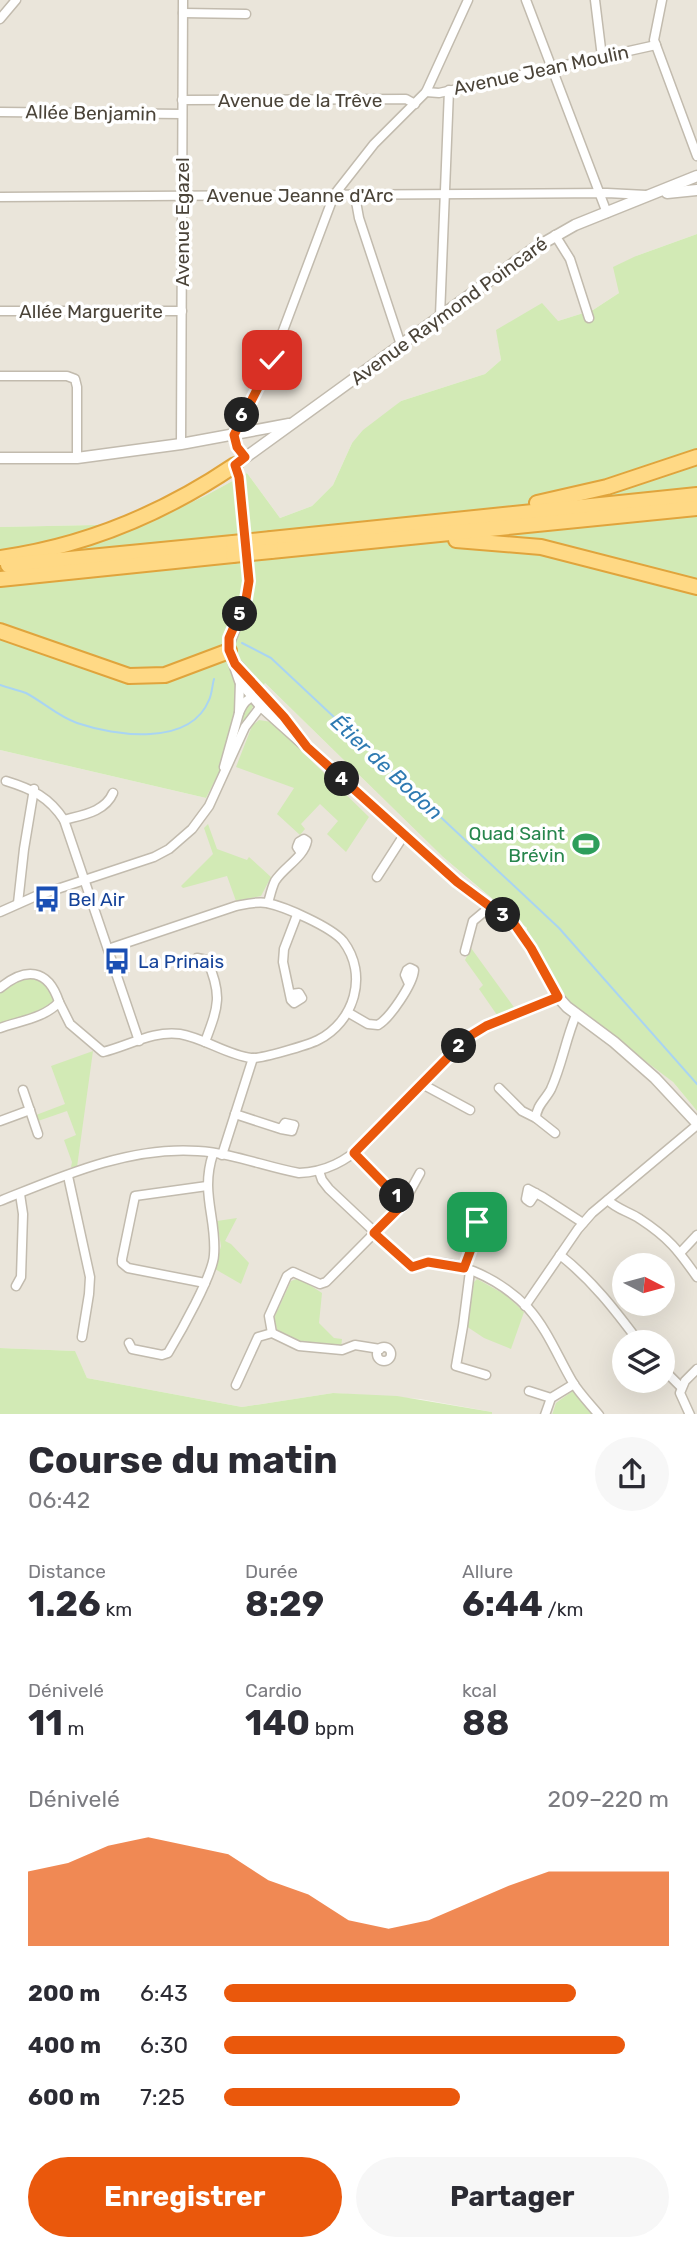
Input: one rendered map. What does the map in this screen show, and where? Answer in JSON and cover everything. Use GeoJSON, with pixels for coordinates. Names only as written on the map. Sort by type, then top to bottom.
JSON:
{"type":"FeatureCollection","features":[{"type":"Feature","properties":{"kind":"highway"},"geometry":{"type":"LineString","coordinates":[[489,516],[501,509],[607,487],[697,457]]}},
{"type":"Feature","properties":{"kind":"highway"},"geometry":{"type":"LineString","coordinates":[[0,558],[75,542],[126,525],[192,492],[240,461]]}},
{"type":"Feature","properties":{"kind":"highway"},"geometry":{"type":"LineString","coordinates":[[0,579],[489,516],[697,495]]}},
{"type":"Feature","properties":{"kind":"highway"},"geometry":{"type":"LineString","coordinates":[[271,545],[424,536],[697,508]]}},
{"type":"Feature","properties":{"kind":"highway"},"geometry":{"type":"LineString","coordinates":[[424,536],[433,540],[502,542],[541,547],[697,587]]}},
{"type":"Feature","properties":{"kind":"highway"},"geometry":{"type":"LineString","coordinates":[[0,566],[233,549]]}},
{"type":"Feature","properties":{"kind":"highway"},"geometry":{"type":"LineString","coordinates":[[0,631],[129,676],[165,675],[232,657]]}},
{"type":"Feature","properties":{"kind":"street"},"geometry":{"type":"LineString","coordinates":[[0,19],[16,0]]}},
{"type":"Feature","properties":{"kind":"street","name":"Avenue Egazel"},"geometry":{"type":"LineString","coordinates":[[181,444],[183,0]]}},
{"type":"Feature","properties":{"kind":"street"},"geometry":{"type":"LineString","coordinates":[[468,0],[426,92],[374,145],[334,195],[272,360],[234,435],[240,461],[239,477],[249,581],[246,599],[229,638],[240,681],[251,696],[457,882],[515,925],[558,997],[576,1015],[614,1042],[655,1078],[697,1124],[583,1223],[525,1306]]}},
{"type":"Feature","properties":{"kind":"street"},"geometry":{"type":"LineString","coordinates":[[526,0],[607,212]]}},
{"type":"Feature","properties":{"kind":"street"},"geometry":{"type":"LineString","coordinates":[[595,0],[602,57]]}},
{"type":"Feature","properties":{"kind":"street"},"geometry":{"type":"LineString","coordinates":[[662,0],[654,40],[697,156]]}},
{"type":"Feature","properties":{"kind":"street"},"geometry":{"type":"LineString","coordinates":[[183,13],[246,14]]}},
{"type":"Feature","properties":{"kind":"street","name":"Avenue Jean Moulin"},"geometry":{"type":"LineString","coordinates":[[426,92],[449,90],[656,45]]}},
{"type":"Feature","properties":{"kind":"street"},"geometry":{"type":"LineString","coordinates":[[440,316],[447,195],[449,90]]}},
{"type":"Feature","properties":{"kind":"street","name":"Avenue de la Trêve"},"geometry":{"type":"LineString","coordinates":[[183,100],[406,99],[415,104]]}},
{"type":"Feature","properties":{"kind":"street","name":"Allée Benjamin"},"geometry":{"type":"LineString","coordinates":[[0,112],[182,114]]}},
{"type":"Feature","properties":{"kind":"street","name":"Avenue Raymond Poincaré"},"geometry":{"type":"LineString","coordinates":[[240,461],[555,235],[697,176]]}},
{"type":"Feature","properties":{"kind":"street","name":"Avenue Raymond Poincaré"},"geometry":{"type":"LineString","coordinates":[[652,195],[697,190]]}},
{"type":"Feature","properties":{"kind":"street","name":"Avenue Jeanne d'Arc"},"geometry":{"type":"LineString","coordinates":[[0,197],[652,195]]}},
{"type":"Feature","properties":{"kind":"street"},"geometry":{"type":"LineString","coordinates":[[355,196],[359,218],[401,345]]}},
{"type":"Feature","properties":{"kind":"street"},"geometry":{"type":"LineString","coordinates":[[555,235],[570,259],[589,318]]}},
{"type":"Feature","properties":{"kind":"street","name":"Allée Marguerite"},"geometry":{"type":"LineString","coordinates":[[0,311],[182,311]]}},
{"type":"Feature","properties":{"kind":"street"},"geometry":{"type":"LineString","coordinates":[[0,376],[67,376],[75,379],[77,458]]}},
{"type":"Feature","properties":{"kind":"street","name":"Avenue Raymond Poincaré"},"geometry":{"type":"LineString","coordinates":[[0,458],[77,458],[181,444],[293,423]]}},
{"type":"Feature","properties":{"kind":"street"},"geometry":{"type":"LineString","coordinates":[[247,431],[254,440],[256,450]]}},
{"type":"Feature","properties":{"kind":"street"},"geometry":{"type":"LineString","coordinates":[[232,657],[307,747]]}},
{"type":"Feature","properties":{"kind":"street"},"geometry":{"type":"LineString","coordinates":[[239,713],[240,681]]}},
{"type":"Feature","properties":{"kind":"street"},"geometry":{"type":"LineString","coordinates":[[222,780],[243,703],[251,696],[263,694]]}},
{"type":"Feature","properties":{"kind":"street"},"geometry":{"type":"LineString","coordinates":[[0,912],[18,903],[154,857],[169,849],[202,818],[249,719],[261,706],[263,694]]}},
{"type":"Feature","properties":{"kind":"street"},"geometry":{"type":"LineString","coordinates":[[6,780],[34,789],[49,800],[64,820],[139,1041]]}},
{"type":"Feature","properties":{"kind":"street"},"geometry":{"type":"LineString","coordinates":[[18,903],[34,789]]}},
{"type":"Feature","properties":{"kind":"street"},"geometry":{"type":"LineString","coordinates":[[64,820],[102,808],[113,793]]}},
{"type":"Feature","properties":{"kind":"street"},"geometry":{"type":"LineString","coordinates":[[377,877],[404,835]]}},
{"type":"Feature","properties":{"kind":"street"},"geometry":{"type":"LineString","coordinates":[[268,903],[275,881],[300,853]]}},
{"type":"Feature","properties":{"kind":"street"},"geometry":{"type":"LineString","coordinates":[[43,1014],[70,1024],[103,1052],[166,1034],[181,1034],[253,1058],[314,1042],[332,1032],[349,1013],[357,984],[354,961],[342,941],[323,925],[268,903],[256,902],[236,906],[108,949]]}},
{"type":"Feature","properties":{"kind":"street"},"geometry":{"type":"LineString","coordinates":[[465,951],[473,921],[491,906]]}},
{"type":"Feature","properties":{"kind":"street"},"geometry":{"type":"LineString","coordinates":[[290,994],[283,962],[284,949],[297,915]]}},
{"type":"Feature","properties":{"kind":"street"},"geometry":{"type":"LineString","coordinates":[[205,1042],[218,1001],[210,967]]}},
{"type":"Feature","properties":{"kind":"street"},"geometry":{"type":"LineString","coordinates":[[0,988],[18,976],[29,973],[42,976],[51,984],[70,1024]]}},
{"type":"Feature","properties":{"kind":"street"},"geometry":{"type":"LineString","coordinates":[[349,1013],[368,1024],[378,1025],[387,1018],[409,984]]}},
{"type":"Feature","properties":{"kind":"street"},"geometry":{"type":"LineString","coordinates":[[0,1201],[132,1155],[179,1150],[218,1154],[299,1173],[319,1171],[354,1153],[468,1037],[486,1026],[558,997]]}},
{"type":"Feature","properties":{"kind":"street"},"geometry":{"type":"LineString","coordinates":[[0,1028],[43,1014],[59,1002]]}},
{"type":"Feature","properties":{"kind":"street"},"geometry":{"type":"LineString","coordinates":[[536,1118],[536,1112],[556,1079],[576,1015]]}},
{"type":"Feature","properties":{"kind":"street"},"geometry":{"type":"LineString","coordinates":[[128,1343],[132,1349],[166,1355],[205,1283],[215,1252],[206,1186],[235,1114],[253,1058]]}},
{"type":"Feature","properties":{"kind":"street"},"geometry":{"type":"LineString","coordinates":[[422,1084],[470,1110]]}},
{"type":"Feature","properties":{"kind":"street"},"geometry":{"type":"LineString","coordinates":[[499,1088],[522,1111],[555,1133]]}},
{"type":"Feature","properties":{"kind":"street"},"geometry":{"type":"LineString","coordinates":[[23,1090],[38,1134]]}},
{"type":"Feature","properties":{"kind":"street"},"geometry":{"type":"LineString","coordinates":[[0,1121],[30,1110]]}},
{"type":"Feature","properties":{"kind":"street"},"geometry":{"type":"LineString","coordinates":[[235,1114],[281,1129]]}},
{"type":"Feature","properties":{"kind":"street"},"geometry":{"type":"LineString","coordinates":[[354,1153],[395,1195],[404,1199]]}},
{"type":"Feature","properties":{"kind":"street"},"geometry":{"type":"LineString","coordinates":[[319,1171],[329,1189],[412,1267],[428,1262],[467,1269],[507,1290],[525,1306],[553,1345],[573,1384],[598,1414]]}},
{"type":"Feature","properties":{"kind":"street"},"geometry":{"type":"LineString","coordinates":[[272,1333],[269,1316],[290,1273],[323,1283],[403,1204],[420,1173]]}},
{"type":"Feature","properties":{"kind":"street"},"geometry":{"type":"LineString","coordinates":[[68,1176],[90,1277],[82,1337]]}},
{"type":"Feature","properties":{"kind":"street"},"geometry":{"type":"LineString","coordinates":[[205,1283],[128,1268],[122,1264],[122,1259],[135,1196],[206,1186]]}},
{"type":"Feature","properties":{"kind":"street"},"geometry":{"type":"LineString","coordinates":[[536,1193],[583,1223]]}},
{"type":"Feature","properties":{"kind":"street"},"geometry":{"type":"LineString","coordinates":[[16,1286],[21,1277],[23,1214],[20,1194]]}},
{"type":"Feature","properties":{"kind":"street"},"geometry":{"type":"LineString","coordinates":[[608,1199],[649,1224],[681,1252],[697,1277]]}},
{"type":"Feature","properties":{"kind":"street"},"geometry":{"type":"LineString","coordinates":[[681,1252],[697,1235]]}},
{"type":"Feature","properties":{"kind":"street"},"geometry":{"type":"LineString","coordinates":[[475,1236],[467,1269],[456,1366],[486,1375]]}},
{"type":"Feature","properties":{"kind":"street"},"geometry":{"type":"LineString","coordinates":[[560,1255],[597,1289],[629,1330]]}},
{"type":"Feature","properties":{"kind":"street"},"geometry":{"type":"LineString","coordinates":[[236,1385],[258,1337],[272,1333],[299,1346],[342,1350],[355,1345],[380,1349]]}},
{"type":"Feature","properties":{"kind":"street"},"geometry":{"type":"LineString","coordinates":[[689,1414],[681,1399],[681,1387],[697,1370]]}},
{"type":"Feature","properties":{"kind":"street"},"geometry":{"type":"LineString","coordinates":[[675,1381],[681,1387]]}},
{"type":"Feature","properties":{"kind":"street"},"geometry":{"type":"LineString","coordinates":[[545,1414],[551,1398],[573,1384]]}},
{"type":"Feature","properties":{"kind":"street"},"geometry":{"type":"LineString","coordinates":[[529,1391],[551,1398]]}},
{"type":"Feature","properties":{"kind":"shaded area"},"geometry":{"type":"Polygon","coordinates":[[[0,0],[697,0],[697,234],[636,256],[619,293],[593,310],[558,321],[497,330],[501,360],[485,374],[401,401],[352,443],[333,485],[312,506],[280,518],[247,473],[205,496],[143,524],[0,527],[0,0]]]}},
{"type":"Feature","properties":{"kind":"shaded area"},"geometry":{"type":"Polygon","coordinates":[[[265,683],[443,857],[527,929],[673,1082],[697,1111],[697,1414],[492,1414],[420,1399],[333,1393],[242,1407],[87,1378],[74,1351],[0,1348],[0,750],[206,798],[265,683]]]}},
{"type":"Feature","properties":{"kind":"green space"},"geometry":{"type":"Polygon","coordinates":[[[697,234],[697,1111],[673,1082],[570,1004],[527,928],[443,857],[265,683],[206,798],[0,750],[0,527],[143,524],[205,496],[247,473],[280,518],[312,506],[333,485],[352,443],[363,430],[401,401],[485,374],[501,360],[496,330],[542,303],[558,321],[593,310],[619,293],[613,267],[697,234]]]}},
{"type":"Feature","properties":{"kind":"green space"},"geometry":{"type":"Polygon","coordinates":[[[259,720],[272,722],[369,817],[346,852],[327,834],[338,821],[320,804],[301,824],[305,829],[300,835],[277,814],[294,788],[236,767],[252,726],[259,720]]]}},
{"type":"Feature","properties":{"kind":"green space"},"geometry":{"type":"Polygon","coordinates":[[[208,824],[217,849],[247,860],[249,857],[271,877],[261,896],[236,901],[227,876],[183,888],[181,886],[213,854],[204,828],[208,824]]]}},
{"type":"Feature","properties":{"kind":"green space"},"geometry":{"type":"Polygon","coordinates":[[[471,948],[516,1010],[497,1015],[479,989],[483,985],[465,960],[471,948]]]}},
{"type":"Feature","properties":{"kind":"green space"},"geometry":{"type":"Polygon","coordinates":[[[23,976],[42,979],[56,998],[53,1006],[13,1022],[0,1024],[0,991],[23,976]]]}},
{"type":"Feature","properties":{"kind":"green space"},"geometry":{"type":"Polygon","coordinates":[[[93,1051],[77,1167],[71,1167],[72,1162],[64,1140],[76,1135],[67,1111],[38,1121],[36,1115],[65,1104],[51,1066],[93,1051]]]}},
{"type":"Feature","properties":{"kind":"green space"},"geometry":{"type":"Polygon","coordinates":[[[237,1218],[225,1241],[249,1263],[241,1284],[215,1269],[221,1246],[217,1221],[237,1218]]]}},
{"type":"Feature","properties":{"kind":"green space"},"geometry":{"type":"Polygon","coordinates":[[[299,1278],[322,1293],[319,1323],[334,1338],[342,1339],[341,1348],[300,1344],[278,1333],[274,1318],[291,1281],[299,1278]]]}},
{"type":"Feature","properties":{"kind":"green space"},"geometry":{"type":"Polygon","coordinates":[[[477,1279],[506,1295],[524,1312],[511,1349],[484,1338],[466,1326],[472,1284],[477,1279]]]}},
{"type":"Feature","properties":{"kind":"green space"},"geometry":{"type":"Polygon","coordinates":[[[0,1348],[75,1351],[87,1378],[242,1407],[333,1393],[397,1396],[492,1412],[492,1414],[0,1414],[0,1348]]]}},
{"type":"Feature","properties":{"kind":"green space"},"geometry":{"type":"Polygon","coordinates":[[[574,1390],[594,1414],[552,1414],[556,1403],[574,1390]]]}},
{"type":"Feature","properties":{"kind":"waterway","name":"Étier de Bodon"},"geometry":{"type":"LineString","coordinates":[[242,643],[271,658],[559,928],[697,1084]]}},
{"type":"Feature","properties":{"kind":"waterway"},"geometry":{"type":"LineString","coordinates":[[0,685],[26,693],[77,723],[111,732],[150,734],[186,725],[199,715],[210,698],[214,679]]}},
{"type":"Feature","properties":{"kind":"place","name":"Quad Saint Brévin"},"geometry":{"type":"Point","coordinates":[586,844]}},
{"type":"Feature","properties":{"kind":"place","name":"Bel Air"},"geometry":{"type":"Point","coordinates":[47,899]}},
{"type":"Feature","properties":{"kind":"place","name":"La Prinais"},"geometry":{"type":"Point","coordinates":[117,961]}},
{"type":"Feature","properties":{"kind":"route"},"geometry":{"type":"LineString","coordinates":[[272,360],[234,435],[237,447],[245,457],[235,465],[239,477],[249,581],[246,599],[229,638],[230,654],[235,664],[284,717],[307,747],[457,882],[515,925],[558,997],[486,1026],[468,1037],[354,1153],[395,1195],[404,1199],[403,1204],[374,1233],[412,1267],[428,1262],[464,1268],[474,1241],[473,1225],[477,1222]]}}]}
